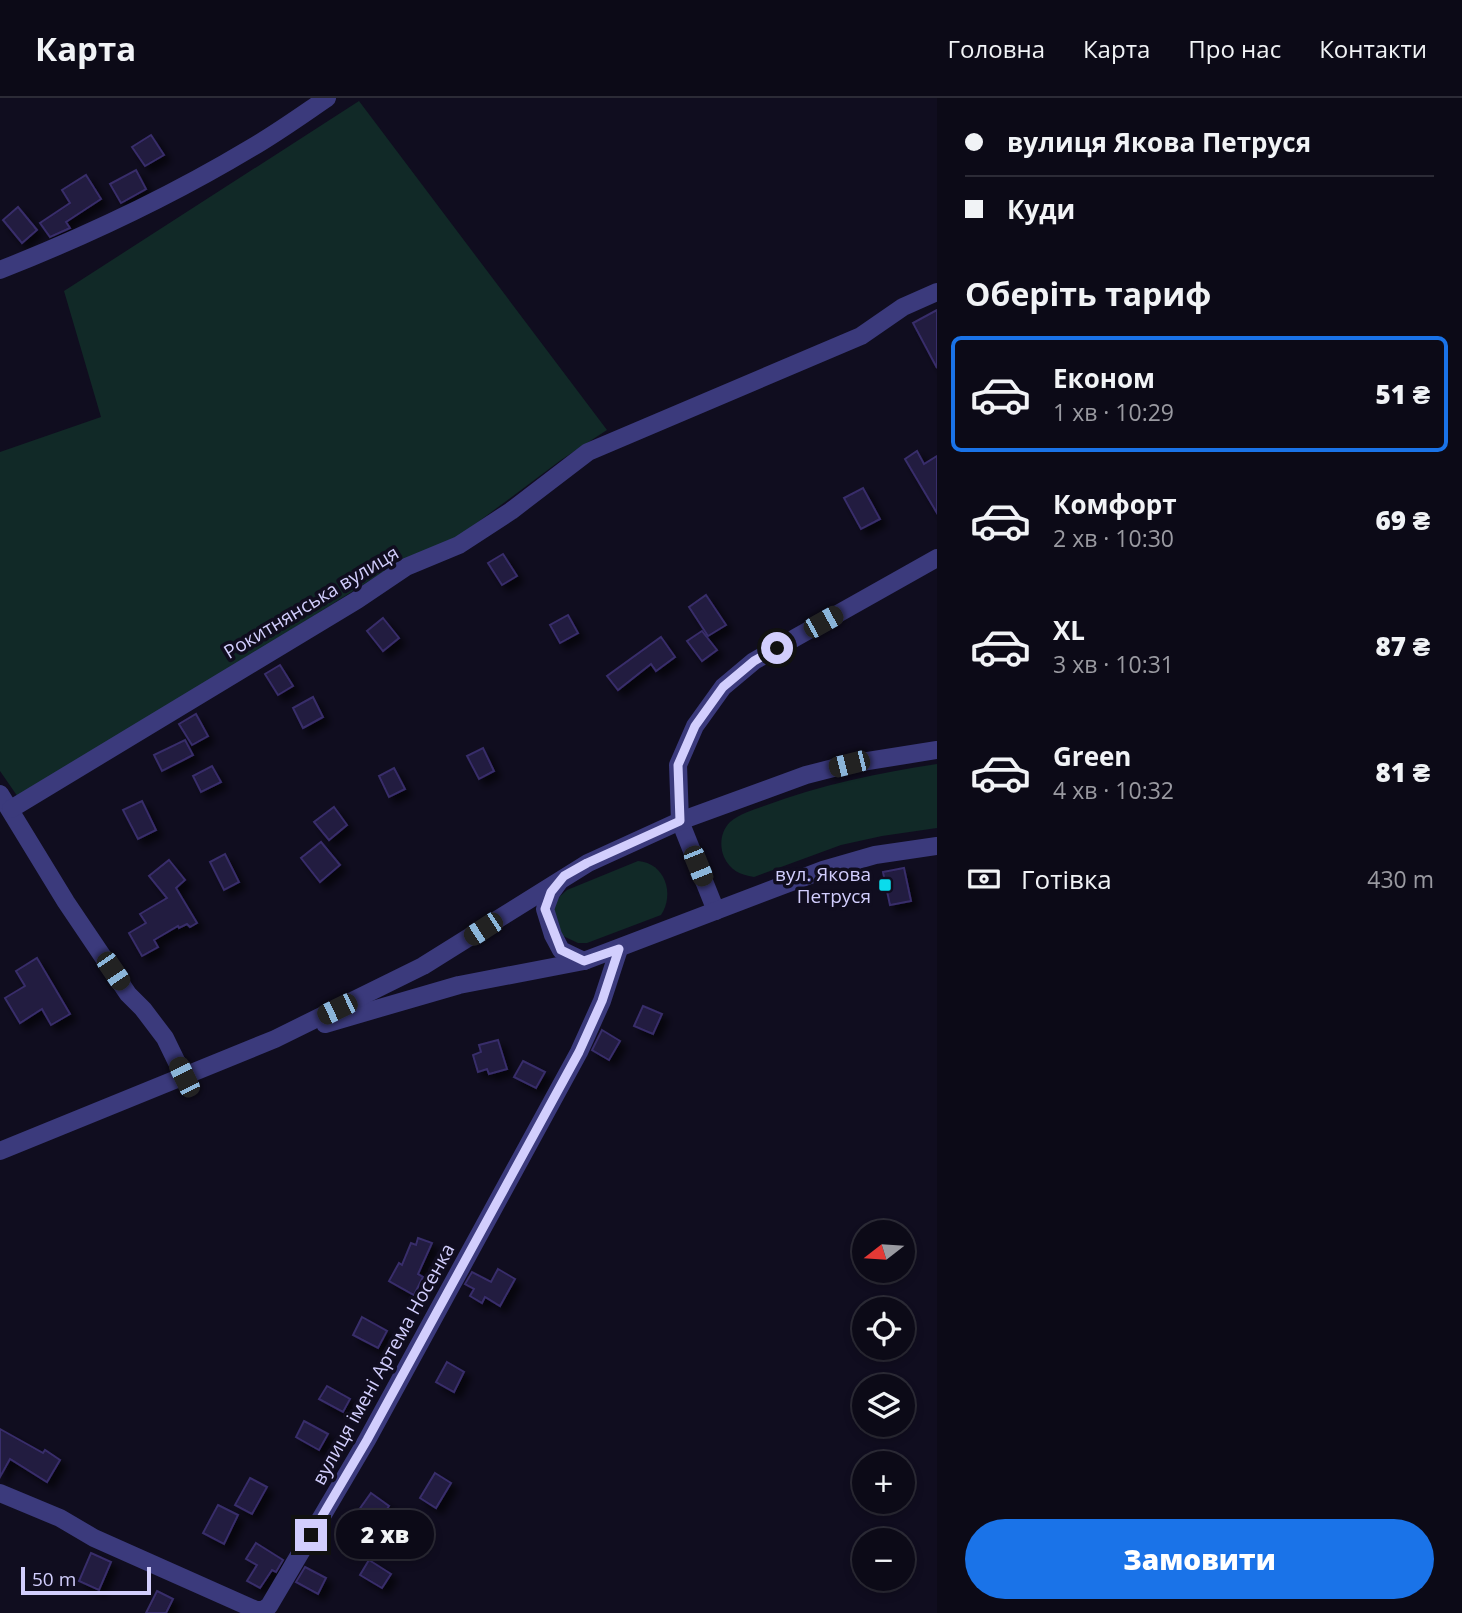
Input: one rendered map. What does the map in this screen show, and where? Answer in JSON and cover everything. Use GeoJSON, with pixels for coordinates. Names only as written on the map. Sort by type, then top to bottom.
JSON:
{"type":"FeatureCollection","features":[{"type":"Feature","properties":{"kind":"street"},"geometry":{"type":"LineString","coordinates":[[0,270],[75,240],[150,204],[251,148],[327,98]]}},
{"type":"Feature","properties":{"kind":"street","name":"Рокитнянська вулиця"},"geometry":{"type":"LineString","coordinates":[[11,809],[186,701],[358,600],[406,567],[459,545],[511,511],[588,453],[860,336],[904,307],[937,292]]}},
{"type":"Feature","properties":{"kind":"street"},"geometry":{"type":"LineString","coordinates":[[716,911],[680,821],[678,765],[695,726],[723,687],[754,661],[937,558]]}},
{"type":"Feature","properties":{"kind":"street"},"geometry":{"type":"LineString","coordinates":[[0,1150],[275,1040],[433,961],[564,876],[680,821],[806,775],[849,764],[937,750]]}},
{"type":"Feature","properties":{"kind":"street"},"geometry":{"type":"LineString","coordinates":[[0,794],[74,914],[128,994],[165,1038],[184,1077]]}},
{"type":"Feature","properties":{"kind":"street"},"geometry":{"type":"LineString","coordinates":[[275,1040],[459,985],[584,961],[822,870],[875,856],[937,846]]}},
{"type":"Feature","properties":{"kind":"street"},"geometry":{"type":"LineString","coordinates":[[564,876],[551,892],[545,909],[561,950],[584,961]]}},
{"type":"Feature","properties":{"kind":"street","name":"вулиця імені Артема Носенка"},"geometry":{"type":"LineString","coordinates":[[0,1493],[60,1518],[94,1538],[256,1610],[269,1606],[367,1440],[579,1052],[602,1001],[619,949]]}},
{"type":"Feature","properties":{"kind":"green space"},"geometry":{"type":"Polygon","coordinates":[[[359,101],[607,430],[561,460],[454,540],[393,566],[20,800],[0,771],[0,452],[101,417],[64,291],[359,101]]]}},
{"type":"Feature","properties":{"kind":"green space"},"geometry":{"type":"Polygon","coordinates":[[[937,764],[937,828],[841,845],[754,877],[736,871],[724,857],[721,843],[723,834],[730,822],[746,812],[828,786],[937,764]]]}},
{"type":"Feature","properties":{"kind":"green space"},"geometry":{"type":"Polygon","coordinates":[[[638,861],[655,867],[665,881],[667,898],[661,915],[587,943],[578,943],[561,935],[553,907],[558,898],[567,890],[638,861]]]}},
{"type":"Feature","properties":{"kind":"building"},"geometry":{"type":"Polygon","coordinates":[[[151,135],[164,155],[145,166],[132,147],[151,135]]]}},
{"type":"Feature","properties":{"kind":"building"},"geometry":{"type":"Polygon","coordinates":[[[136,170],[146,189],[121,203],[110,184],[136,170]]]}},
{"type":"Feature","properties":{"kind":"building"},"geometry":{"type":"Polygon","coordinates":[[[86,175],[101,199],[66,222],[70,228],[50,237],[40,223],[70,203],[62,190],[86,175]]]}},
{"type":"Feature","properties":{"kind":"building"},"geometry":{"type":"Polygon","coordinates":[[[18,207],[37,230],[22,243],[3,220],[18,207]]]}},
{"type":"Feature","properties":{"kind":"building"},"geometry":{"type":"Polygon","coordinates":[[[937,310],[937,368],[913,323],[937,310]]]}},
{"type":"Feature","properties":{"kind":"building"},"geometry":{"type":"Polygon","coordinates":[[[917,451],[924,464],[937,456],[937,513],[905,459],[917,451]]]}},
{"type":"Feature","properties":{"kind":"building"},"geometry":{"type":"Polygon","coordinates":[[[863,488],[880,519],[861,529],[844,498],[863,488]]]}},
{"type":"Feature","properties":{"kind":"building"},"geometry":{"type":"Polygon","coordinates":[[[503,554],[517,576],[502,585],[488,563],[503,554]]]}},
{"type":"Feature","properties":{"kind":"building"},"geometry":{"type":"Polygon","coordinates":[[[706,595],[726,625],[708,636],[689,607],[706,595]]]}},
{"type":"Feature","properties":{"kind":"building"},"geometry":{"type":"Polygon","coordinates":[[[568,615],[578,633],[560,643],[550,625],[568,615]]]}},
{"type":"Feature","properties":{"kind":"building"},"geometry":{"type":"Polygon","coordinates":[[[383,618],[399,638],[383,651],[367,631],[383,618]]]}},
{"type":"Feature","properties":{"kind":"building"},"geometry":{"type":"Polygon","coordinates":[[[702,631],[717,650],[702,661],[687,641],[702,631]]]}},
{"type":"Feature","properties":{"kind":"building"},"geometry":{"type":"Polygon","coordinates":[[[661,637],[675,657],[656,671],[651,664],[618,690],[607,676],[661,637]]]}},
{"type":"Feature","properties":{"kind":"building"},"geometry":{"type":"Polygon","coordinates":[[[280,665],[293,686],[278,695],[265,674],[280,665]]]}},
{"type":"Feature","properties":{"kind":"building"},"geometry":{"type":"Polygon","coordinates":[[[313,697],[323,717],[303,728],[293,708],[313,697]]]}},
{"type":"Feature","properties":{"kind":"building"},"geometry":{"type":"Polygon","coordinates":[[[196,714],[208,736],[192,745],[179,724],[196,714]]]}},
{"type":"Feature","properties":{"kind":"building"},"geometry":{"type":"Polygon","coordinates":[[[185,740],[193,755],[162,771],[154,755],[185,740]]]}},
{"type":"Feature","properties":{"kind":"building"},"geometry":{"type":"Polygon","coordinates":[[[483,748],[494,771],[479,779],[467,756],[483,748]]]}},
{"type":"Feature","properties":{"kind":"building"},"geometry":{"type":"Polygon","coordinates":[[[212,766],[221,782],[201,792],[193,776],[212,766]]]}},
{"type":"Feature","properties":{"kind":"building"},"geometry":{"type":"Polygon","coordinates":[[[394,768],[405,789],[389,797],[379,776],[394,768]]]}},
{"type":"Feature","properties":{"kind":"building"},"geometry":{"type":"Polygon","coordinates":[[[142,801],[156,830],[138,839],[123,810],[142,801]]]}},
{"type":"Feature","properties":{"kind":"building"},"geometry":{"type":"Polygon","coordinates":[[[334,807],[347,825],[329,840],[314,822],[334,807]]]}},
{"type":"Feature","properties":{"kind":"building"},"geometry":{"type":"Polygon","coordinates":[[[321,842],[340,865],[320,882],[301,858],[321,842]]]}},
{"type":"Feature","properties":{"kind":"building"},"geometry":{"type":"Polygon","coordinates":[[[225,854],[239,882],[224,890],[210,862],[225,854]]]}},
{"type":"Feature","properties":{"kind":"building"},"geometry":{"type":"Polygon","coordinates":[[[169,860],[185,880],[176,888],[197,923],[190,927],[187,924],[179,928],[178,926],[154,940],[158,947],[142,956],[129,933],[146,923],[140,914],[167,898],[149,876],[169,860]]]}},
{"type":"Feature","properties":{"kind":"building"},"geometry":{"type":"Polygon","coordinates":[[[904,868],[911,901],[890,905],[883,872],[904,868]]]}},
{"type":"Feature","properties":{"kind":"building"},"geometry":{"type":"Polygon","coordinates":[[[37,958],[70,1014],[51,1025],[42,1009],[20,1023],[5,998],[25,986],[16,971],[37,958]]]}},
{"type":"Feature","properties":{"kind":"building"},"geometry":{"type":"Polygon","coordinates":[[[643,1006],[662,1014],[653,1034],[634,1026],[643,1006]]]}},
{"type":"Feature","properties":{"kind":"building"},"geometry":{"type":"Polygon","coordinates":[[[602,1030],[620,1041],[609,1060],[592,1050],[602,1030]]]}},
{"type":"Feature","properties":{"kind":"building"},"geometry":{"type":"Polygon","coordinates":[[[498,1040],[507,1069],[489,1074],[487,1069],[478,1072],[473,1055],[481,1052],[479,1045],[498,1040]]]}},
{"type":"Feature","properties":{"kind":"building"},"geometry":{"type":"Polygon","coordinates":[[[523,1061],[545,1072],[536,1088],[514,1077],[523,1061]]]}},
{"type":"Feature","properties":{"kind":"building"},"geometry":{"type":"Polygon","coordinates":[[[418,1238],[432,1243],[418,1274],[423,1277],[414,1295],[389,1281],[399,1263],[402,1265],[411,1243],[416,1245],[418,1238]]]}},
{"type":"Feature","properties":{"kind":"building"},"geometry":{"type":"Polygon","coordinates":[[[498,1269],[515,1279],[500,1306],[485,1297],[482,1303],[470,1296],[474,1289],[465,1284],[472,1272],[491,1282],[498,1269]]]}},
{"type":"Feature","properties":{"kind":"building"},"geometry":{"type":"Polygon","coordinates":[[[362,1317],[387,1331],[378,1348],[353,1335],[362,1317]]]}},
{"type":"Feature","properties":{"kind":"building"},"geometry":{"type":"Polygon","coordinates":[[[447,1362],[464,1372],[454,1392],[436,1382],[447,1362]]]}},
{"type":"Feature","properties":{"kind":"building"},"geometry":{"type":"Polygon","coordinates":[[[327,1386],[350,1399],[343,1412],[319,1399],[327,1386]]]}},
{"type":"Feature","properties":{"kind":"building"},"geometry":{"type":"Polygon","coordinates":[[[304,1421],[328,1434],[319,1450],[296,1437],[304,1421]]]}},
{"type":"Feature","properties":{"kind":"building"},"geometry":{"type":"Polygon","coordinates":[[[0,1429],[60,1460],[47,1482],[10,1459],[0,1477],[0,1429]]]}},
{"type":"Feature","properties":{"kind":"building"},"geometry":{"type":"Polygon","coordinates":[[[435,1473],[451,1483],[436,1508],[420,1498],[435,1473]]]}},
{"type":"Feature","properties":{"kind":"building"},"geometry":{"type":"Polygon","coordinates":[[[250,1478],[267,1487],[252,1514],[235,1505],[250,1478]]]}},
{"type":"Feature","properties":{"kind":"building"},"geometry":{"type":"Polygon","coordinates":[[[371,1493],[389,1506],[369,1534],[351,1521],[371,1493]]]}},
{"type":"Feature","properties":{"kind":"building"},"geometry":{"type":"Polygon","coordinates":[[[218,1505],[238,1515],[224,1544],[203,1533],[218,1505]]]}},
{"type":"Feature","properties":{"kind":"building"},"geometry":{"type":"Polygon","coordinates":[[[256,1543],[283,1560],[276,1572],[272,1570],[260,1588],[247,1581],[257,1565],[246,1559],[256,1543]]]}},
{"type":"Feature","properties":{"kind":"building"},"geometry":{"type":"Polygon","coordinates":[[[91,1553],[111,1562],[99,1590],[79,1581],[91,1553]]]}},
{"type":"Feature","properties":{"kind":"building"},"geometry":{"type":"Polygon","coordinates":[[[369,1560],[391,1574],[382,1588],[360,1575],[369,1560]]]}},
{"type":"Feature","properties":{"kind":"building"},"geometry":{"type":"Polygon","coordinates":[[[305,1567],[326,1578],[318,1594],[296,1582],[305,1567]]]}},
{"type":"Feature","properties":{"kind":"building"},"geometry":{"type":"Polygon","coordinates":[[[157,1591],[173,1599],[166,1613],[146,1613],[157,1591]]]}},
{"type":"Feature","properties":{"kind":"place","name":"вул. Якова Петруся"},"geometry":{"type":"Point","coordinates":[885,885]}},
{"type":"Feature","properties":{"kind":"route"},"geometry":{"type":"LineString","coordinates":[[311,1535],[367,1440],[566,1077],[602,1001],[619,949],[584,961],[561,950],[545,909],[551,892],[564,876],[587,863],[680,821],[678,765],[695,726],[723,687],[754,661],[777,648]]}}]}
